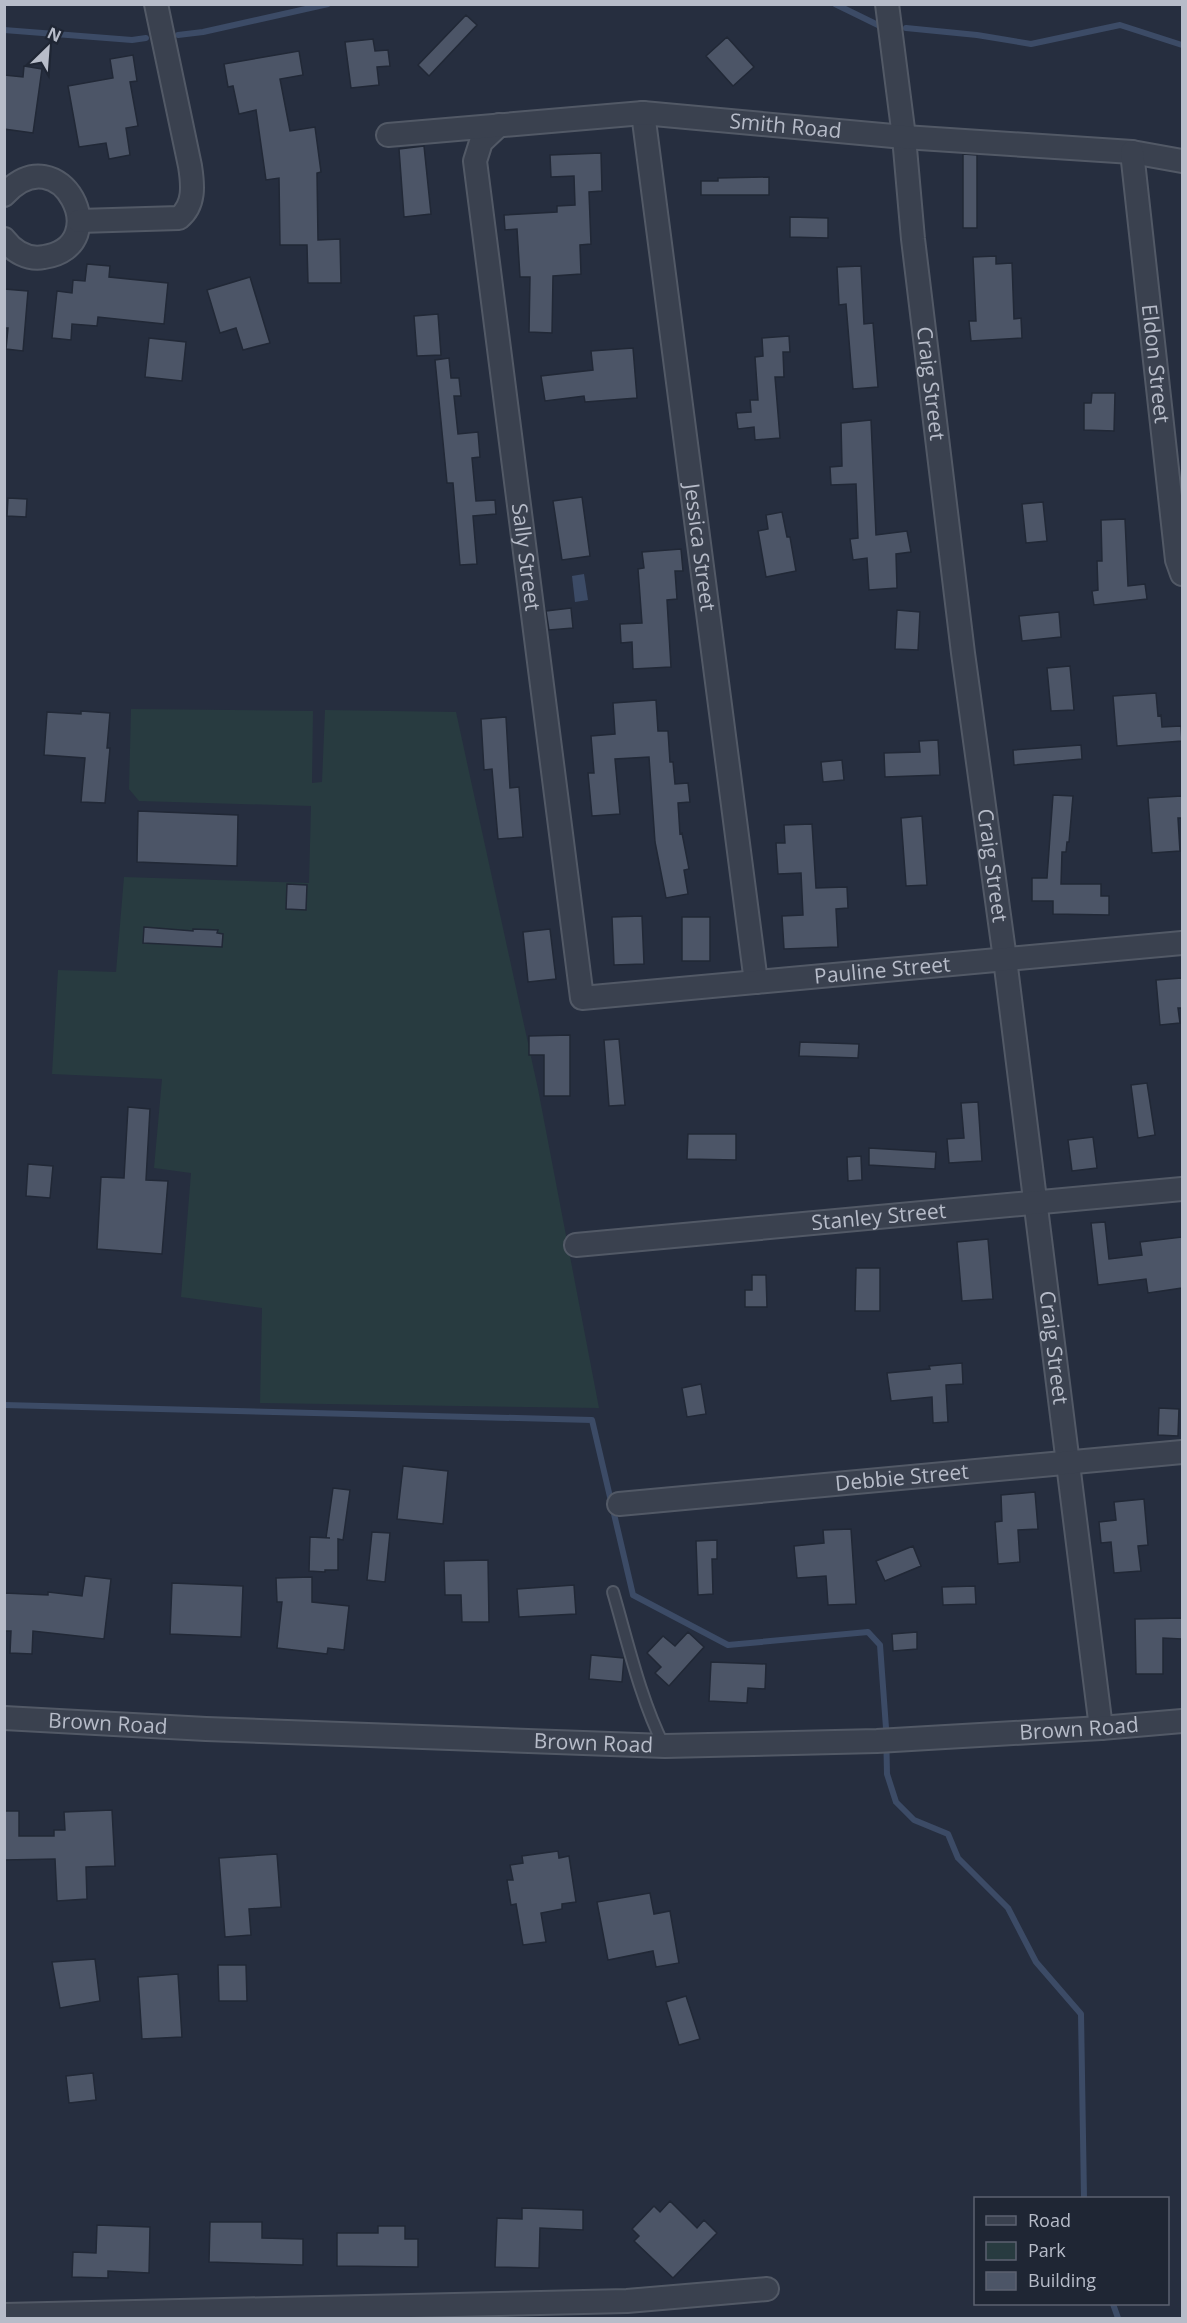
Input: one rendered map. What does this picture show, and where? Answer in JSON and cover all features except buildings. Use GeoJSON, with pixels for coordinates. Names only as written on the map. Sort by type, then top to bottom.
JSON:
{"type":"FeatureCollection","features":[{"type":"Feature","properties":{"kind":"street"},"geometry":{"type":"LineString","coordinates":[[79,221],[179,218],[186,213],[191,204],[190,166],[156,4]]}},
{"type":"Feature","properties":{"kind":"street","name":"Craig Street"},"geometry":{"type":"LineString","coordinates":[[887,4],[963,653],[1005,959],[1101,1728]]}},
{"type":"Feature","properties":{"kind":"street","name":"Smith Road"},"geometry":{"type":"LineString","coordinates":[[388,135],[643,113],[904,137],[1132,152],[1182,161]]}},
{"type":"Feature","properties":{"kind":"street","name":"Jessica Street"},"geometry":{"type":"LineString","coordinates":[[643,113],[756,982]]}},
{"type":"Feature","properties":{"kind":"street","name":"Sally Street"},"geometry":{"type":"LineString","coordinates":[[499,125],[481,142],[476,161],[582,998]]}},
{"type":"Feature","properties":{"kind":"street","name":"Eldon Street"},"geometry":{"type":"LineString","coordinates":[[1132,152],[1177,560],[1182,574]]}},
{"type":"Feature","properties":{"kind":"street"},"geometry":{"type":"LineString","coordinates":[[4,195],[18,182],[27,179],[46,178],[55,181],[63,186],[75,200],[79,221],[70,243],[52,256],[28,257],[18,252],[4,239]]}},
{"type":"Feature","properties":{"kind":"street","name":"Pauline Street"},"geometry":{"type":"LineString","coordinates":[[582,998],[1182,943]]}},
{"type":"Feature","properties":{"kind":"street","name":"Stanley Street"},"geometry":{"type":"LineString","coordinates":[[576,1245],[1182,1189]]}},
{"type":"Feature","properties":{"kind":"street","name":"Debbie Street"},"geometry":{"type":"LineString","coordinates":[[619,1504],[1182,1452]]}},
{"type":"Feature","properties":{"kind":"street","name":"Brown Road"},"geometry":{"type":"LineString","coordinates":[[4,1718],[206,1729],[665,1746],[886,1740],[1182,1721]]}},
{"type":"Feature","properties":{"kind":"street"},"geometry":{"type":"LineString","coordinates":[[4,2315],[627,2301],[767,2289]]}},
{"type":"Feature","properties":{"kind":"lane"},"geometry":{"type":"LineString","coordinates":[[613,1592],[652,1721],[665,1746]]}},
{"type":"Feature","properties":{"kind":"green space"},"geometry":{"type":"Polygon","coordinates":[[[131,709],[313,711],[312,783],[322,782],[325,710],[456,712],[538,1089],[599,1408],[260,1403],[262,1308],[181,1297],[191,1173],[154,1168],[162,1079],[52,1074],[58,970],[116,972],[124,877],[309,883],[311,806],[139,801],[129,789],[131,709]]]}},
{"type":"Feature","properties":{"kind":"water"},"geometry":{"type":"Polygon","coordinates":[[[584,574],[588,600],[575,602],[572,576],[584,574]]]}},
{"type":"Feature","properties":{"kind":"waterway"},"geometry":{"type":"LineString","coordinates":[[178,35],[203,32],[328,4]]}},
{"type":"Feature","properties":{"kind":"waterway"},"geometry":{"type":"LineString","coordinates":[[835,4],[880,26]]}},
{"type":"Feature","properties":{"kind":"waterway"},"geometry":{"type":"LineString","coordinates":[[906,28],[977,35],[1031,44],[1120,25],[1182,45]]}},
{"type":"Feature","properties":{"kind":"waterway"},"geometry":{"type":"LineString","coordinates":[[4,30],[132,40],[146,38]]}},
{"type":"Feature","properties":{"kind":"waterway"},"geometry":{"type":"LineString","coordinates":[[4,1405],[592,1420],[633,1595],[728,1645],[868,1632],[880,1645],[887,1774],[896,1802],[914,1820],[948,1834],[958,1858],[1008,1908],[1036,1962],[1081,2014],[1084,2197]]}},
{"type":"Feature","properties":{"kind":"waterway"},"geometry":{"type":"LineString","coordinates":[[1113,2305],[1118,2318]]}}]}
